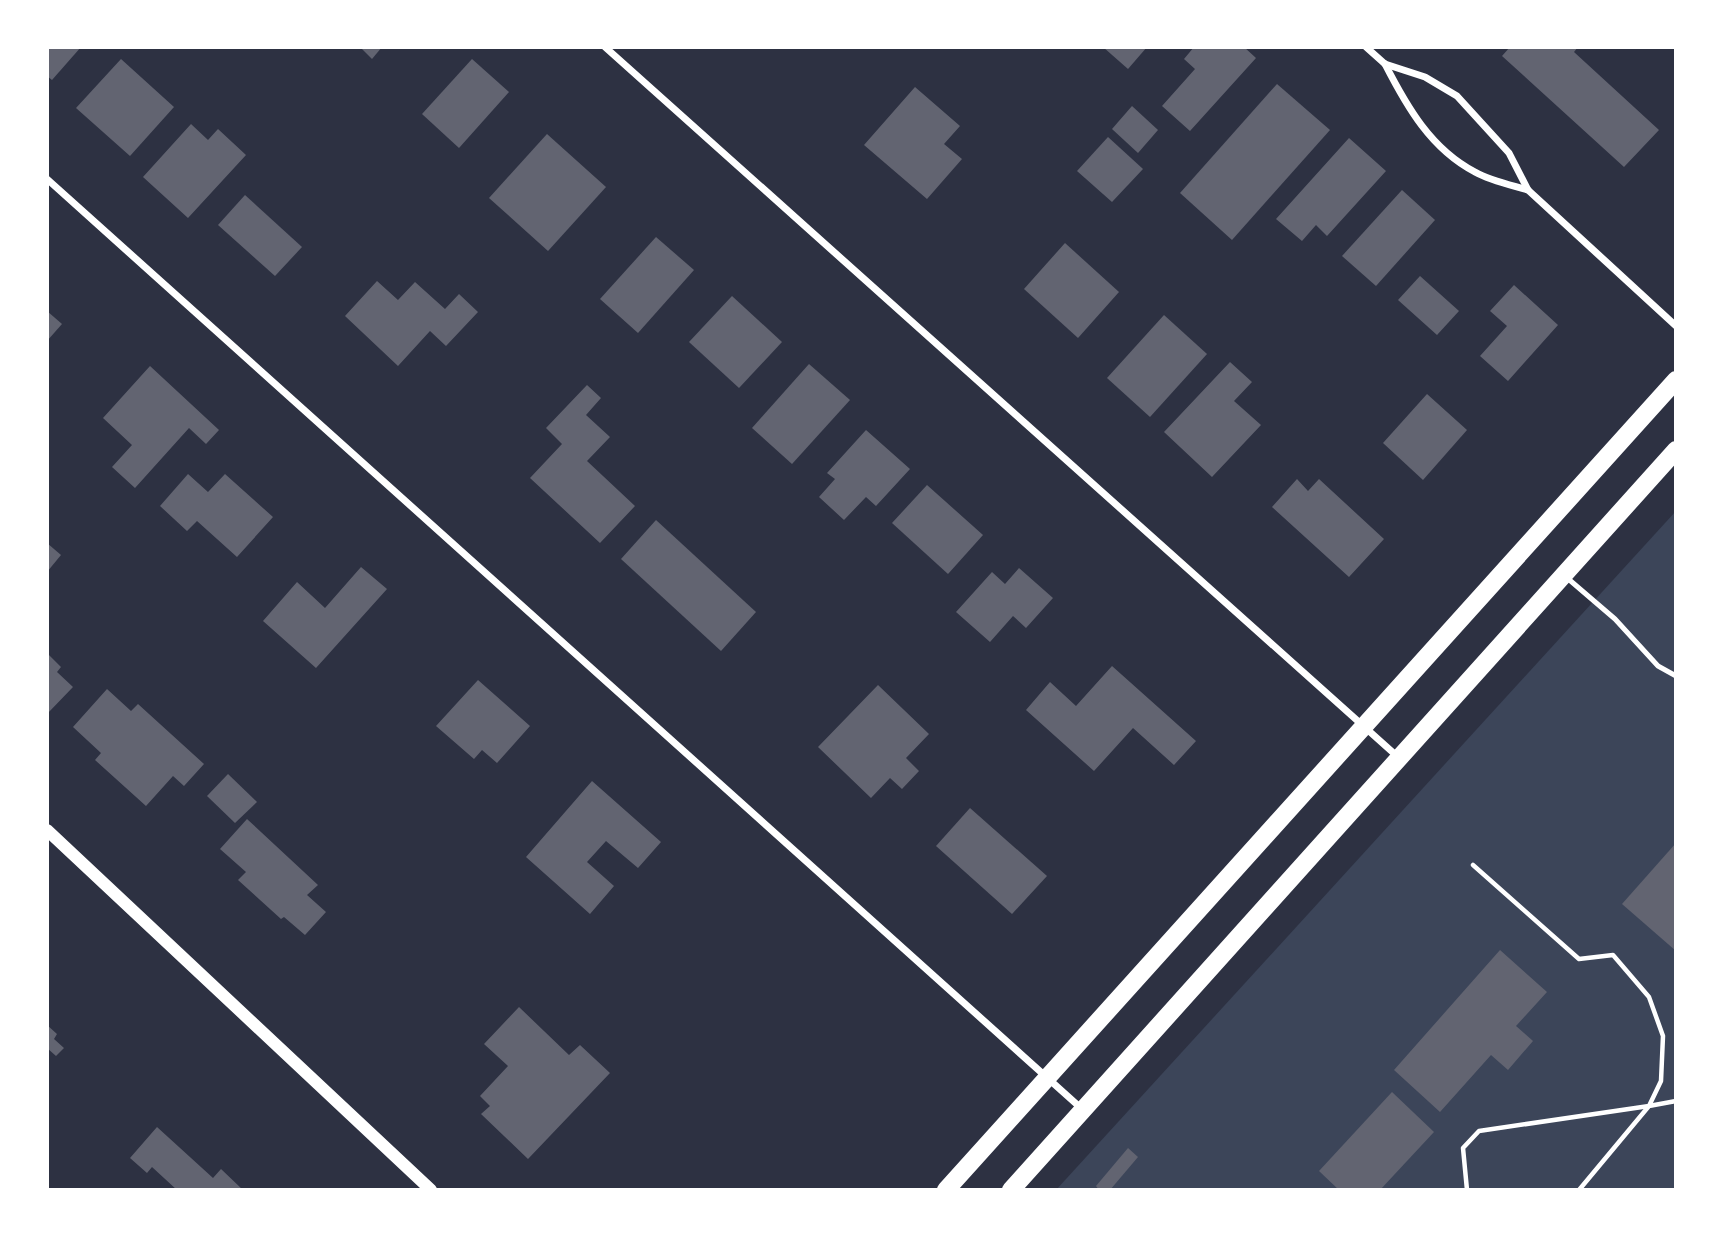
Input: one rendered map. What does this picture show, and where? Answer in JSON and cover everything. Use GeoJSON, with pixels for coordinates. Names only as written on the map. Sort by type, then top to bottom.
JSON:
{"type":"FeatureCollection","features":[{"type":"Feature","properties":{"kind":"main road"},"geometry":{"type":"LineString","coordinates":[[946,1190],[1676,380]]}},
{"type":"Feature","properties":{"kind":"main road"},"geometry":{"type":"LineString","coordinates":[[1011,1190],[1676,450]]}},
{"type":"Feature","properties":{"kind":"street"},"geometry":{"type":"LineString","coordinates":[[605,47],[1399,757]]}},
{"type":"Feature","properties":{"kind":"street"},"geometry":{"type":"LineString","coordinates":[[1366,47],[1385,64],[1404,101],[1425,132],[1453,159],[1478,174],[1528,190]]}},
{"type":"Feature","properties":{"kind":"street"},"geometry":{"type":"LineString","coordinates":[[1385,64],[1425,77],[1457,96],[1509,153],[1528,190],[1676,326]]}},
{"type":"Feature","properties":{"kind":"street"},"geometry":{"type":"LineString","coordinates":[[47,179],[1083,1110]]}},
{"type":"Feature","properties":{"kind":"street"},"geometry":{"type":"LineString","coordinates":[[47,830],[431,1190]]}},
{"type":"Feature","properties":{"kind":"lane"},"geometry":{"type":"LineString","coordinates":[[1564,575],[1658,666],[1676,676]]}},
{"type":"Feature","properties":{"kind":"path"},"geometry":{"type":"LineString","coordinates":[[1473,865],[1579,959],[1613,955],[1649,996],[1663,1036],[1661,1082],[1649,1106],[1579,1190]]}},
{"type":"Feature","properties":{"kind":"path"},"geometry":{"type":"LineString","coordinates":[[1467,1190],[1463,1148],[1479,1131],[1676,1101]]}},
{"type":"Feature","properties":{"kind":"shaded area"},"geometry":{"type":"Polygon","coordinates":[[[1676,511],[1676,1190],[1056,1190],[1676,511]]]}},
{"type":"Feature","properties":{"kind":"building"},"geometry":{"type":"Polygon","coordinates":[[[47,47],[81,47],[52,80],[47,76],[47,47]]]}},
{"type":"Feature","properties":{"kind":"building"},"geometry":{"type":"Polygon","coordinates":[[[360,47],[382,47],[372,59],[360,47]]]}},
{"type":"Feature","properties":{"kind":"building"},"geometry":{"type":"Polygon","coordinates":[[[1103,47],[1147,47],[1128,69],[1103,47]]]}},
{"type":"Feature","properties":{"kind":"building"},"geometry":{"type":"Polygon","coordinates":[[[1194,47],[1244,47],[1256,58],[1190,131],[1162,106],[1195,69],[1184,59],[1194,47]]]}},
{"type":"Feature","properties":{"kind":"building"},"geometry":{"type":"Polygon","coordinates":[[[1510,47],[1578,47],[1574,52],[1659,130],[1624,167],[1502,56],[1510,47]]]}},
{"type":"Feature","properties":{"kind":"building"},"geometry":{"type":"Polygon","coordinates":[[[121,59],[174,107],[130,156],[76,108],[121,59]]]}},
{"type":"Feature","properties":{"kind":"building"},"geometry":{"type":"Polygon","coordinates":[[[472,59],[509,92],[459,148],[422,114],[472,59]]]}},
{"type":"Feature","properties":{"kind":"building"},"geometry":{"type":"Polygon","coordinates":[[[1277,84],[1330,130],[1232,240],[1180,193],[1277,84]]]}},
{"type":"Feature","properties":{"kind":"building"},"geometry":{"type":"Polygon","coordinates":[[[915,87],[960,126],[944,144],[962,159],[927,199],[864,145],[915,87]]]}},
{"type":"Feature","properties":{"kind":"building"},"geometry":{"type":"Polygon","coordinates":[[[1132,106],[1158,130],[1138,153],[1112,129],[1132,106]]]}},
{"type":"Feature","properties":{"kind":"building"},"geometry":{"type":"Polygon","coordinates":[[[191,124],[208,140],[218,129],[246,155],[188,218],[143,177],[191,124]]]}},
{"type":"Feature","properties":{"kind":"building"},"geometry":{"type":"Polygon","coordinates":[[[547,134],[606,187],[548,251],[489,198],[547,134]]]}},
{"type":"Feature","properties":{"kind":"building"},"geometry":{"type":"Polygon","coordinates":[[[1108,137],[1143,169],[1112,202],[1077,171],[1108,137]]]}},
{"type":"Feature","properties":{"kind":"building"},"geometry":{"type":"Polygon","coordinates":[[[1349,138],[1386,171],[1327,236],[1316,225],[1302,241],[1276,219],[1349,138]]]}},
{"type":"Feature","properties":{"kind":"building"},"geometry":{"type":"Polygon","coordinates":[[[1402,190],[1435,220],[1376,286],[1342,256],[1402,190]]]}},
{"type":"Feature","properties":{"kind":"building"},"geometry":{"type":"Polygon","coordinates":[[[245,195],[302,247],[275,276],[218,225],[245,195]]]}},
{"type":"Feature","properties":{"kind":"building"},"geometry":{"type":"Polygon","coordinates":[[[656,237],[694,270],[638,333],[600,299],[656,237]]]}},
{"type":"Feature","properties":{"kind":"building"},"geometry":{"type":"Polygon","coordinates":[[[1065,243],[1119,292],[1078,338],[1024,289],[1065,243]]]}},
{"type":"Feature","properties":{"kind":"building"},"geometry":{"type":"Polygon","coordinates":[[[1420,276],[1459,311],[1437,335],[1398,300],[1420,276]]]}},
{"type":"Feature","properties":{"kind":"building"},"geometry":{"type":"Polygon","coordinates":[[[377,281],[398,300],[415,282],[445,309],[459,294],[478,312],[446,346],[430,331],[398,366],[345,316],[377,281]]]}},
{"type":"Feature","properties":{"kind":"building"},"geometry":{"type":"Polygon","coordinates":[[[1514,285],[1558,325],[1508,381],[1480,356],[1507,326],[1490,311],[1514,285]]]}},
{"type":"Feature","properties":{"kind":"building"},"geometry":{"type":"Polygon","coordinates":[[[732,296],[782,342],[739,388],[689,342],[732,296]]]}},
{"type":"Feature","properties":{"kind":"building"},"geometry":{"type":"Polygon","coordinates":[[[47,311],[62,324],[47,341],[47,311]]]}},
{"type":"Feature","properties":{"kind":"building"},"geometry":{"type":"Polygon","coordinates":[[[1164,315],[1207,354],[1150,417],[1107,378],[1164,315]]]}},
{"type":"Feature","properties":{"kind":"building"},"geometry":{"type":"Polygon","coordinates":[[[1230,362],[1252,382],[1234,401],[1261,425],[1212,477],[1164,432],[1230,362]]]}},
{"type":"Feature","properties":{"kind":"building"},"geometry":{"type":"Polygon","coordinates":[[[809,364],[850,400],[792,464],[752,428],[809,364]]]}},
{"type":"Feature","properties":{"kind":"building"},"geometry":{"type":"Polygon","coordinates":[[[150,366],[219,430],[206,444],[189,428],[135,488],[112,467],[132,445],[103,418],[150,366]]]}},
{"type":"Feature","properties":{"kind":"building"},"geometry":{"type":"Polygon","coordinates":[[[587,385],[601,398],[586,415],[610,437],[587,461],[635,506],[600,543],[530,478],[562,444],[546,428],[587,385]]]}},
{"type":"Feature","properties":{"kind":"building"},"geometry":{"type":"Polygon","coordinates":[[[1427,394],[1467,430],[1423,480],[1383,443],[1427,394]]]}},
{"type":"Feature","properties":{"kind":"building"},"geometry":{"type":"Polygon","coordinates":[[[866,430],[910,469],[876,506],[866,497],[844,520],[819,497],[835,479],[827,473],[866,430]]]}},
{"type":"Feature","properties":{"kind":"building"},"geometry":{"type":"Polygon","coordinates":[[[188,474],[208,492],[225,474],[273,517],[237,557],[197,521],[187,531],[160,506],[188,474]]]}},
{"type":"Feature","properties":{"kind":"building"},"geometry":{"type":"Polygon","coordinates":[[[1297,479],[1308,491],[1319,479],[1384,539],[1349,577],[1272,507],[1297,479]]]}},
{"type":"Feature","properties":{"kind":"building"},"geometry":{"type":"Polygon","coordinates":[[[927,485],[983,535],[948,574],[892,523],[927,485]]]}},
{"type":"Feature","properties":{"kind":"building"},"geometry":{"type":"Polygon","coordinates":[[[656,520],[756,612],[721,651],[621,559],[656,520]]]}},
{"type":"Feature","properties":{"kind":"building"},"geometry":{"type":"Polygon","coordinates":[[[47,543],[61,555],[47,572],[47,543]]]}},
{"type":"Feature","properties":{"kind":"building"},"geometry":{"type":"Polygon","coordinates":[[[361,567],[387,589],[316,668],[263,621],[297,582],[325,608],[361,567]]]}},
{"type":"Feature","properties":{"kind":"building"},"geometry":{"type":"Polygon","coordinates":[[[1019,568],[1053,598],[1026,628],[1013,616],[990,642],[956,612],[992,572],[1005,584],[1019,568]]]}},
{"type":"Feature","properties":{"kind":"building"},"geometry":{"type":"Polygon","coordinates":[[[47,653],[61,667],[57,672],[73,687],[47,714],[47,653]]]}},
{"type":"Feature","properties":{"kind":"building"},"geometry":{"type":"Polygon","coordinates":[[[1112,666],[1196,741],[1174,765],[1133,728],[1094,771],[1026,710],[1050,682],[1076,706],[1112,666]]]}},
{"type":"Feature","properties":{"kind":"building"},"geometry":{"type":"Polygon","coordinates":[[[478,680],[530,726],[497,763],[482,750],[474,759],[436,726],[478,680]]]}},
{"type":"Feature","properties":{"kind":"building"},"geometry":{"type":"Polygon","coordinates":[[[878,685],[929,734],[906,758],[919,771],[902,789],[890,778],[871,798],[818,747],[878,685]]]}},
{"type":"Feature","properties":{"kind":"building"},"geometry":{"type":"Polygon","coordinates":[[[107,689],[131,711],[138,704],[204,764],[184,786],[173,776],[146,806],[95,760],[101,753],[73,727],[107,689]]]}},
{"type":"Feature","properties":{"kind":"building"},"geometry":{"type":"Polygon","coordinates":[[[228,774],[257,802],[235,823],[207,796],[228,774]]]}},
{"type":"Feature","properties":{"kind":"building"},"geometry":{"type":"Polygon","coordinates":[[[592,781],[661,842],[638,868],[606,841],[587,862],[614,886],[590,914],[526,857],[592,781]]]}},
{"type":"Feature","properties":{"kind":"building"},"geometry":{"type":"Polygon","coordinates":[[[970,808],[1047,876],[1012,914],[936,846],[970,808]]]}},
{"type":"Feature","properties":{"kind":"building"},"geometry":{"type":"Polygon","coordinates":[[[247,819],[318,885],[307,895],[326,912],[305,935],[284,917],[281,919],[238,880],[246,872],[220,849],[247,819]]]}},
{"type":"Feature","properties":{"kind":"building"},"geometry":{"type":"Polygon","coordinates":[[[1676,843],[1676,951],[1622,904],[1676,843]]]}},
{"type":"Feature","properties":{"kind":"building"},"geometry":{"type":"Polygon","coordinates":[[[1500,950],[1547,992],[1516,1026],[1533,1041],[1508,1070],[1491,1055],[1440,1112],[1394,1070],[1500,950]]]}},
{"type":"Feature","properties":{"kind":"building"},"geometry":{"type":"Polygon","coordinates":[[[519,1007],[569,1055],[580,1045],[610,1073],[528,1159],[481,1114],[490,1106],[480,1096],[508,1066],[484,1044],[519,1007]]]}},
{"type":"Feature","properties":{"kind":"building"},"geometry":{"type":"Polygon","coordinates":[[[47,1025],[57,1034],[54,1039],[64,1048],[56,1056],[47,1048],[47,1025]]]}},
{"type":"Feature","properties":{"kind":"building"},"geometry":{"type":"Polygon","coordinates":[[[1392,1092],[1434,1132],[1380,1190],[1339,1190],[1319,1171],[1392,1092]]]}},
{"type":"Feature","properties":{"kind":"building"},"geometry":{"type":"Polygon","coordinates":[[[157,1127],[213,1178],[221,1169],[243,1190],[177,1190],[152,1167],[147,1173],[130,1158],[157,1127]]]}},
{"type":"Feature","properties":{"kind":"building"},"geometry":{"type":"Polygon","coordinates":[[[1128,1148],[1138,1157],[1110,1190],[1099,1190],[1096,1186],[1128,1148]]]}}]}
